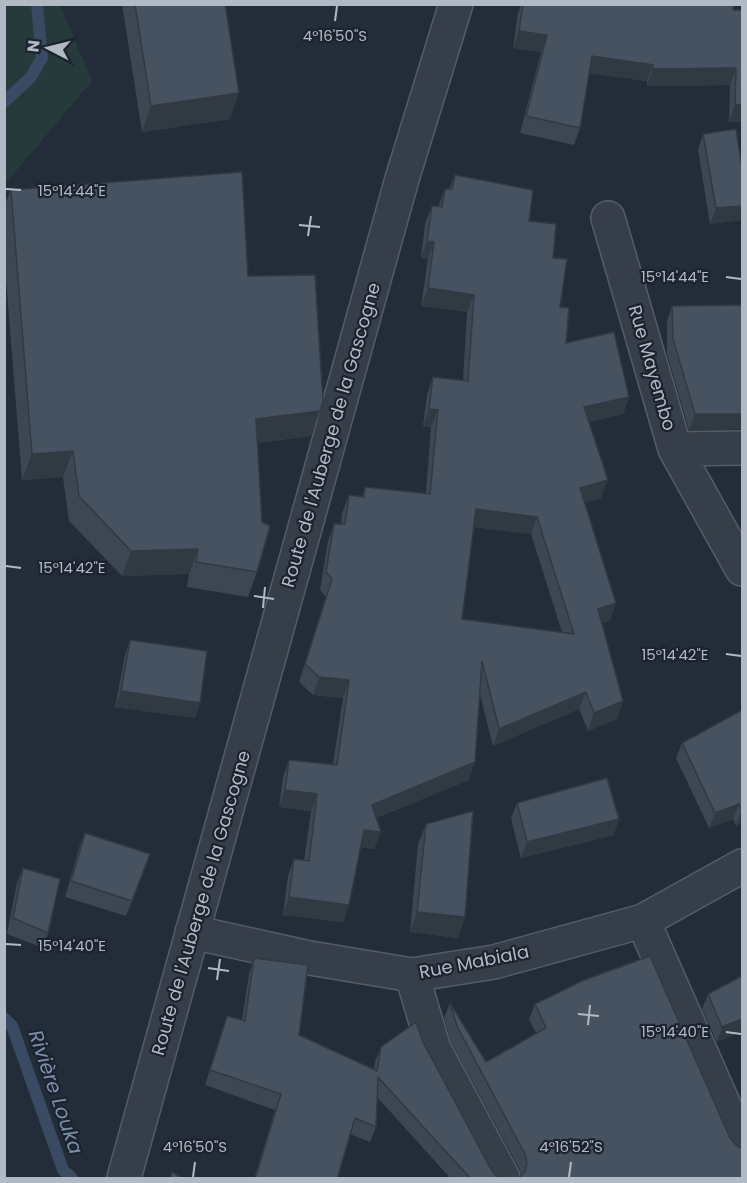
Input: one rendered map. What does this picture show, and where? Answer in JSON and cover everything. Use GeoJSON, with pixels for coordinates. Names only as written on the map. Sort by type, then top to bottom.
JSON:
{"type":"FeatureCollection","features":[{"type":"Feature","properties":{"kind":"street","name":"Route de l'Auberge de la Gascogne"},"geometry":{"type":"LineString","coordinates":[[124,1179],[399,191],[456,4]]}},
{"type":"Feature","properties":{"kind":"street","name":"Rue Mayembo"},"geometry":{"type":"LineString","coordinates":[[608,218],[675,449],[742,569]]}},
{"type":"Feature","properties":{"kind":"street","name":"Rue Mayembo"},"geometry":{"type":"LineString","coordinates":[[675,449],[742,448]]}},
{"type":"Feature","properties":{"kind":"street","name":"Rue Mabiala"},"geometry":{"type":"LineString","coordinates":[[192,932],[310,958],[412,975],[494,962],[643,921],[742,866]]}},
{"type":"Feature","properties":{"kind":"street"},"geometry":{"type":"LineString","coordinates":[[643,921],[742,1146]]}},
{"type":"Feature","properties":{"kind":"street"},"geometry":{"type":"LineString","coordinates":[[412,975],[434,1049],[503,1179]]}},
{"type":"Feature","properties":{"kind":"green space"},"geometry":{"type":"Polygon","coordinates":[[[5,4],[60,5],[92,81],[5,184],[5,4]]]}},
{"type":"Feature","properties":{"kind":"building"},"geometry":{"type":"Polygon","coordinates":[[[135,4],[225,4],[239,93],[151,106],[135,4]]]}},
{"type":"Feature","properties":{"kind":"building"},"geometry":{"type":"Polygon","coordinates":[[[523,4],[734,4],[733,10],[742,10],[742,105],[735,105],[736,68],[653,69],[653,65],[592,56],[580,128],[526,116],[547,35],[519,31],[523,4]]]}},
{"type":"Feature","properties":{"kind":"building"},"geometry":{"type":"Polygon","coordinates":[[[736,129],[742,168],[742,206],[716,208],[703,134],[736,129]]]}},
{"type":"Feature","properties":{"kind":"building"},"geometry":{"type":"Polygon","coordinates":[[[242,172],[248,276],[315,275],[323,402],[320,411],[256,419],[262,522],[270,526],[257,572],[196,562],[198,549],[131,551],[79,496],[73,451],[32,454],[11,190],[242,172]]]}},
{"type":"Feature","properties":{"kind":"building"},"geometry":{"type":"Polygon","coordinates":[[[455,175],[533,190],[529,221],[556,224],[553,258],[567,259],[560,307],[569,308],[566,343],[614,332],[629,397],[584,407],[608,480],[580,488],[616,603],[598,609],[623,701],[594,713],[586,692],[499,729],[482,661],[475,762],[372,805],[381,832],[364,830],[349,905],[289,897],[294,859],[309,861],[317,794],[285,790],[289,760],[337,765],[349,680],[319,677],[305,664],[332,579],[326,572],[334,524],[345,524],[349,495],[364,497],[365,487],[430,494],[438,410],[429,409],[433,377],[468,381],[474,295],[428,288],[434,242],[427,241],[432,206],[442,207],[445,189],[452,189],[455,175]],[[476,509],[462,619],[574,634],[537,517],[476,509]]]}},
{"type":"Feature","properties":{"kind":"building"},"geometry":{"type":"Polygon","coordinates":[[[742,305],[742,414],[695,414],[673,339],[672,306],[742,305]]]}},
{"type":"Feature","properties":{"kind":"building"},"geometry":{"type":"Polygon","coordinates":[[[130,640],[207,651],[200,703],[121,691],[130,640]]]}},
{"type":"Feature","properties":{"kind":"building"},"geometry":{"type":"Polygon","coordinates":[[[742,710],[742,810],[739,804],[715,813],[682,743],[742,710]]]}},
{"type":"Feature","properties":{"kind":"building"},"geometry":{"type":"Polygon","coordinates":[[[607,778],[619,819],[527,842],[517,803],[607,778]]]}},
{"type":"Feature","properties":{"kind":"building"},"geometry":{"type":"Polygon","coordinates":[[[473,811],[465,917],[417,912],[426,824],[473,811]]]}},
{"type":"Feature","properties":{"kind":"building"},"geometry":{"type":"Polygon","coordinates":[[[85,833],[150,854],[132,901],[71,881],[85,833]]]}},
{"type":"Feature","properties":{"kind":"building"},"geometry":{"type":"Polygon","coordinates":[[[23,868],[60,879],[48,933],[13,918],[23,868]]]}},
{"type":"Feature","properties":{"kind":"building"},"geometry":{"type":"Polygon","coordinates":[[[650,956],[730,1138],[742,1148],[742,1179],[518,1179],[525,1172],[527,1163],[525,1154],[457,1026],[450,1003],[486,1062],[546,1028],[535,1004],[584,980],[650,956]]]}},
{"type":"Feature","properties":{"kind":"building"},"geometry":{"type":"Polygon","coordinates":[[[254,958],[308,965],[299,1035],[377,1071],[381,1047],[416,1022],[423,1042],[492,1171],[499,1179],[471,1179],[378,1077],[376,1127],[355,1118],[337,1179],[255,1179],[281,1094],[210,1070],[227,1016],[245,1021],[254,958]]]}},
{"type":"Feature","properties":{"kind":"building"},"geometry":{"type":"Polygon","coordinates":[[[742,976],[742,1019],[722,1027],[708,994],[742,976]]]}},
{"type":"Feature","properties":{"kind":"building"},"geometry":{"type":"Polygon","coordinates":[[[172,1172],[183,1179],[170,1179],[172,1172]]]}},
{"type":"Feature","properties":{"kind":"waterway","name":"Rivière Louka"},"geometry":{"type":"LineString","coordinates":[[4,102],[30,78],[42,58],[37,4]]}},
{"type":"Feature","properties":{"kind":"waterway","name":"Rivière Louka"},"geometry":{"type":"LineString","coordinates":[[4,1018],[12,1026],[63,1170],[72,1178]]}}]}
